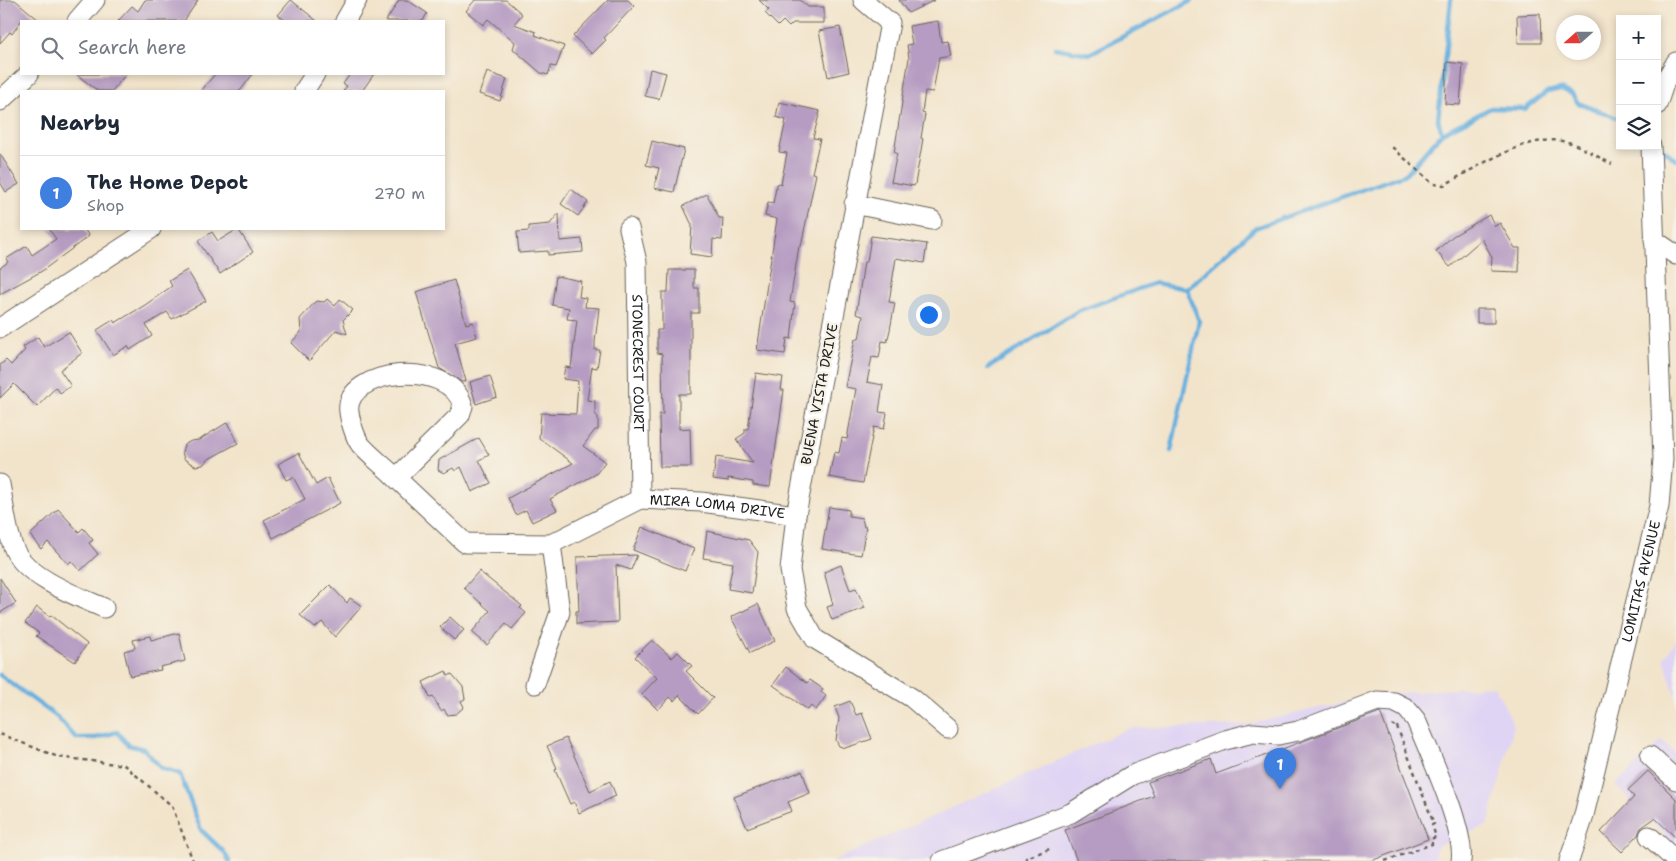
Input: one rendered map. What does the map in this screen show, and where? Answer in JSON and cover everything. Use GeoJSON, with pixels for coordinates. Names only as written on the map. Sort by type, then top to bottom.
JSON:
{"type":"FeatureCollection","features":[{"type":"Feature","properties":{"kind":"street"},"geometry":{"type":"LineString","coordinates":[[78,20],[96,0]]}},
{"type":"Feature","properties":{"kind":"street"},"geometry":{"type":"LineString","coordinates":[[346,20],[357,0]]}},
{"type":"Feature","properties":{"kind":"street","name":"BUENA VISTA DRIVE"},"geometry":{"type":"LineString","coordinates":[[863,0],[890,23],[796,515],[790,570],[797,608],[815,639],[912,698],[948,728]]}},
{"type":"Feature","properties":{"kind":"street"},"geometry":{"type":"LineString","coordinates":[[1661,99],[1671,84],[1676,62]]}},
{"type":"Feature","properties":{"kind":"street"},"geometry":{"type":"LineString","coordinates":[[0,101],[28,75]]}},
{"type":"Feature","properties":{"kind":"street"},"geometry":{"type":"LineString","coordinates":[[305,90],[313,75]]}},
{"type":"Feature","properties":{"kind":"street","name":"LOMITAS AVENUE"},"geometry":{"type":"LineString","coordinates":[[1569,861],[1583,819],[1659,506],[1663,459],[1651,150]]}},
{"type":"Feature","properties":{"kind":"street"},"geometry":{"type":"LineString","coordinates":[[854,204],[932,220]]}},
{"type":"Feature","properties":{"kind":"street","name":"STONECREST COURT"},"geometry":{"type":"LineString","coordinates":[[629,228],[637,262],[640,498]]}},
{"type":"Feature","properties":{"kind":"street"},"geometry":{"type":"LineString","coordinates":[[0,328],[149,230]]}},
{"type":"Feature","properties":{"kind":"street"},"geometry":{"type":"LineString","coordinates":[[1654,240],[1676,255]]}},
{"type":"Feature","properties":{"kind":"street","name":"MIRA LOMA DRIVE"},"geometry":{"type":"LineString","coordinates":[[396,478],[460,415],[463,406],[456,390],[445,382],[424,376],[386,376],[367,382],[358,390],[349,403],[349,412],[359,443],[396,478],[465,543],[551,544],[640,498],[701,502],[796,515]]}},
{"type":"Feature","properties":{"kind":"street"},"geometry":{"type":"LineString","coordinates":[[0,484],[14,550],[33,571],[62,590],[104,608]]}},
{"type":"Feature","properties":{"kind":"street"},"geometry":{"type":"LineString","coordinates":[[536,684],[560,612],[551,544]]}},
{"type":"Feature","properties":{"kind":"street"},"geometry":{"type":"LineString","coordinates":[[942,861],[1071,813],[1132,775],[1225,740],[1253,733],[1278,734],[1298,731],[1377,701],[1394,702],[1406,708],[1416,720],[1459,832],[1462,852],[1461,861]]}},
{"type":"Feature","properties":{"kind":"street"},"geometry":{"type":"LineString","coordinates":[[1650,756],[1676,780]]}},
{"type":"Feature","properties":{"kind":"street"},"geometry":{"type":"LineString","coordinates":[[1649,836],[1676,861]]}},
{"type":"Feature","properties":{"kind":"path"},"geometry":{"type":"LineString","coordinates":[[1392,147],[1434,184],[1444,185],[1508,151],[1546,140],[1571,143],[1612,164]]}},
{"type":"Feature","properties":{"kind":"path"},"geometry":{"type":"LineString","coordinates":[[1385,861],[1432,844],[1431,839],[1436,837],[1432,825],[1434,824],[1396,724],[1393,726]]}},
{"type":"Feature","properties":{"kind":"path"},"geometry":{"type":"LineString","coordinates":[[0,734],[58,757],[124,765],[172,806],[192,861]]}},
{"type":"Feature","properties":{"kind":"path"},"geometry":{"type":"LineString","coordinates":[[1027,861],[1026,858],[1052,848]]}},
{"type":"Feature","properties":{"kind":"shaded area"},"geometry":{"type":"Polygon","coordinates":[[[1676,641],[1676,699],[1664,658],[1676,641]]]}},
{"type":"Feature","properties":{"kind":"shaded area"},"geometry":{"type":"Polygon","coordinates":[[[1495,686],[1514,726],[1488,825],[1437,846],[1434,861],[833,861],[1130,728],[1246,725],[1374,695],[1495,686]]]}},
{"type":"Feature","properties":{"kind":"shaded area"},"geometry":{"type":"Polygon","coordinates":[[[1662,740],[1676,754],[1676,846],[1615,785],[1662,740]]]}},
{"type":"Feature","properties":{"kind":"building"},"geometry":{"type":"Polygon","coordinates":[[[0,0],[15,0],[39,20],[20,20],[12,34],[10,32],[0,43],[0,0]]]}},
{"type":"Feature","properties":{"kind":"building"},"geometry":{"type":"Polygon","coordinates":[[[145,0],[198,0],[185,20],[119,20],[132,6],[138,11],[145,0]]]}},
{"type":"Feature","properties":{"kind":"building"},"geometry":{"type":"Polygon","coordinates":[[[291,0],[316,20],[285,20],[278,15],[291,0]]]}},
{"type":"Feature","properties":{"kind":"building"},"geometry":{"type":"Polygon","coordinates":[[[399,0],[407,0],[427,13],[424,20],[387,20],[399,0]]]}},
{"type":"Feature","properties":{"kind":"building"},"geometry":{"type":"Polygon","coordinates":[[[475,0],[506,0],[522,14],[514,24],[536,32],[535,35],[564,46],[556,67],[551,66],[548,75],[541,73],[513,49],[515,42],[488,19],[483,25],[466,11],[475,0]]]}},
{"type":"Feature","properties":{"kind":"building"},"geometry":{"type":"Polygon","coordinates":[[[608,0],[628,0],[634,6],[604,38],[606,40],[592,54],[573,36],[608,0]]]}},
{"type":"Feature","properties":{"kind":"building"},"geometry":{"type":"Polygon","coordinates":[[[759,0],[800,0],[808,7],[824,7],[824,23],[793,23],[789,27],[783,21],[778,26],[765,13],[769,10],[759,0]]]}},
{"type":"Feature","properties":{"kind":"building"},"geometry":{"type":"Polygon","coordinates":[[[899,0],[935,0],[908,13],[899,0]]]}},
{"type":"Feature","properties":{"kind":"building"},"geometry":{"type":"Polygon","coordinates":[[[1540,14],[1541,43],[1518,43],[1517,15],[1540,14]]]}},
{"type":"Feature","properties":{"kind":"building"},"geometry":{"type":"Polygon","coordinates":[[[938,21],[941,42],[948,41],[951,56],[939,58],[933,92],[925,91],[922,113],[925,114],[921,138],[923,139],[915,184],[914,186],[891,182],[897,153],[894,153],[909,58],[907,45],[912,44],[909,26],[938,21]]]}},
{"type":"Feature","properties":{"kind":"building"},"geometry":{"type":"Polygon","coordinates":[[[840,27],[849,72],[828,77],[819,31],[840,27]]]}},
{"type":"Feature","properties":{"kind":"building"},"geometry":{"type":"Polygon","coordinates":[[[1447,62],[1463,64],[1460,105],[1445,104],[1447,62]]]}},
{"type":"Feature","properties":{"kind":"building"},"geometry":{"type":"Polygon","coordinates":[[[650,69],[666,73],[659,99],[645,96],[650,69]]]}},
{"type":"Feature","properties":{"kind":"building"},"geometry":{"type":"Polygon","coordinates":[[[487,72],[507,79],[500,101],[479,94],[487,72]]]}},
{"type":"Feature","properties":{"kind":"building"},"geometry":{"type":"Polygon","coordinates":[[[77,75],[125,75],[113,90],[97,90],[77,75]]]}},
{"type":"Feature","properties":{"kind":"building"},"geometry":{"type":"Polygon","coordinates":[[[214,75],[252,75],[241,90],[202,90],[214,75]]]}},
{"type":"Feature","properties":{"kind":"building"},"geometry":{"type":"Polygon","coordinates":[[[349,75],[373,75],[363,90],[344,90],[347,86],[343,84],[349,75]]]}},
{"type":"Feature","properties":{"kind":"building"},"geometry":{"type":"Polygon","coordinates":[[[779,102],[820,111],[813,138],[820,139],[812,173],[816,174],[801,246],[799,246],[790,302],[795,303],[791,339],[787,338],[785,354],[757,350],[777,219],[765,216],[768,202],[773,203],[777,183],[781,184],[787,153],[779,152],[786,120],[776,117],[779,102]]]}},
{"type":"Feature","properties":{"kind":"building"},"geometry":{"type":"Polygon","coordinates":[[[652,141],[684,149],[674,192],[654,188],[659,168],[646,165],[652,141]]]}},
{"type":"Feature","properties":{"kind":"building"},"geometry":{"type":"Polygon","coordinates":[[[0,154],[19,184],[6,192],[0,182],[0,154]]]}},
{"type":"Feature","properties":{"kind":"building"},"geometry":{"type":"Polygon","coordinates":[[[571,189],[588,202],[578,216],[561,204],[571,189]]]}},
{"type":"Feature","properties":{"kind":"building"},"geometry":{"type":"Polygon","coordinates":[[[707,194],[719,218],[723,218],[722,240],[713,239],[712,257],[690,254],[692,225],[683,206],[707,194]]]}},
{"type":"Feature","properties":{"kind":"building"},"geometry":{"type":"Polygon","coordinates":[[[559,213],[560,241],[582,239],[583,252],[548,255],[548,251],[519,253],[517,232],[529,231],[529,226],[550,224],[559,213]]]}},
{"type":"Feature","properties":{"kind":"building"},"geometry":{"type":"Polygon","coordinates":[[[1489,215],[1495,226],[1500,223],[1515,248],[1520,248],[1519,272],[1491,271],[1492,257],[1482,239],[1450,267],[1436,251],[1453,236],[1489,215]]]}},
{"type":"Feature","properties":{"kind":"building"},"geometry":{"type":"Polygon","coordinates":[[[50,230],[85,230],[89,236],[42,271],[0,294],[0,268],[8,262],[6,259],[27,246],[32,255],[56,239],[50,230]]]}},
{"type":"Feature","properties":{"kind":"building"},"geometry":{"type":"Polygon","coordinates":[[[239,230],[253,252],[220,274],[198,241],[212,232],[218,241],[239,230]]]}},
{"type":"Feature","properties":{"kind":"building"},"geometry":{"type":"Polygon","coordinates":[[[871,236],[927,244],[924,263],[896,258],[889,302],[895,303],[890,330],[887,342],[882,341],[879,358],[872,357],[867,382],[883,385],[879,412],[887,413],[884,429],[874,427],[863,483],[829,477],[834,452],[839,453],[842,438],[847,439],[856,389],[845,387],[855,339],[859,339],[863,316],[856,314],[864,262],[867,262],[871,236]]]}},
{"type":"Feature","properties":{"kind":"building"},"geometry":{"type":"Polygon","coordinates":[[[187,270],[206,301],[172,319],[167,312],[146,325],[152,336],[130,350],[128,346],[113,355],[97,330],[113,320],[115,323],[145,305],[172,286],[169,281],[187,270]]]}},
{"type":"Feature","properties":{"kind":"building"},"geometry":{"type":"Polygon","coordinates":[[[669,270],[694,270],[694,288],[699,288],[699,313],[691,313],[691,394],[679,394],[679,429],[690,428],[691,467],[660,467],[659,414],[663,414],[662,354],[657,353],[657,330],[662,330],[662,292],[668,292],[669,270]]]}},
{"type":"Feature","properties":{"kind":"building"},"geometry":{"type":"Polygon","coordinates":[[[556,276],[581,281],[579,297],[586,298],[585,307],[599,308],[595,350],[600,350],[597,368],[592,367],[587,400],[595,401],[598,430],[595,430],[583,446],[605,462],[596,474],[550,499],[557,510],[532,522],[526,510],[516,515],[508,498],[573,463],[539,438],[541,413],[576,414],[578,381],[563,379],[565,367],[571,368],[577,320],[567,319],[569,308],[552,305],[556,276]]]}},
{"type":"Feature","properties":{"kind":"building"},"geometry":{"type":"Polygon","coordinates":[[[454,280],[466,324],[473,322],[477,337],[455,343],[466,381],[462,382],[439,368],[416,292],[454,280]]]}},
{"type":"Feature","properties":{"kind":"building"},"geometry":{"type":"Polygon","coordinates":[[[327,299],[335,306],[340,299],[353,310],[343,320],[347,334],[336,330],[309,361],[291,343],[301,332],[300,319],[316,301],[324,302],[327,299]]]}},
{"type":"Feature","properties":{"kind":"building"},"geometry":{"type":"Polygon","coordinates":[[[1477,309],[1494,309],[1494,323],[1477,323],[1477,309]]]}},
{"type":"Feature","properties":{"kind":"building"},"geometry":{"type":"Polygon","coordinates":[[[69,332],[82,353],[60,370],[71,386],[60,393],[56,387],[37,407],[14,384],[0,398],[0,365],[6,360],[11,365],[25,350],[23,347],[38,337],[44,347],[69,332]]]}},
{"type":"Feature","properties":{"kind":"building"},"geometry":{"type":"Polygon","coordinates":[[[756,373],[783,377],[781,390],[784,390],[770,487],[753,485],[753,482],[728,478],[728,481],[713,479],[716,457],[753,463],[736,439],[745,433],[745,429],[748,429],[756,373]]]}},
{"type":"Feature","properties":{"kind":"building"},"geometry":{"type":"Polygon","coordinates":[[[490,376],[497,397],[476,404],[470,382],[490,376]]]}},
{"type":"Feature","properties":{"kind":"building"},"geometry":{"type":"Polygon","coordinates":[[[228,422],[238,443],[207,460],[203,465],[195,466],[184,459],[182,452],[184,445],[191,441],[199,440],[228,422]]]}},
{"type":"Feature","properties":{"kind":"building"},"geometry":{"type":"Polygon","coordinates":[[[479,438],[489,455],[479,460],[491,483],[472,492],[461,467],[455,471],[453,468],[444,473],[438,470],[439,460],[479,438]]]}},
{"type":"Feature","properties":{"kind":"building"},"geometry":{"type":"Polygon","coordinates":[[[299,453],[316,485],[328,478],[340,503],[273,538],[264,520],[305,499],[293,477],[286,480],[278,464],[299,453]]]}},
{"type":"Feature","properties":{"kind":"building"},"geometry":{"type":"Polygon","coordinates":[[[829,507],[849,510],[849,516],[862,518],[864,527],[866,527],[861,555],[822,549],[829,507]]]}},
{"type":"Feature","properties":{"kind":"building"},"geometry":{"type":"Polygon","coordinates":[[[58,509],[79,532],[83,528],[93,540],[89,543],[98,554],[80,571],[71,561],[68,564],[48,542],[41,549],[30,535],[58,509]]]}},
{"type":"Feature","properties":{"kind":"building"},"geometry":{"type":"Polygon","coordinates":[[[642,527],[694,549],[685,571],[633,550],[642,527]]]}},
{"type":"Feature","properties":{"kind":"building"},"geometry":{"type":"Polygon","coordinates":[[[707,531],[749,540],[758,552],[752,593],[728,589],[733,563],[703,558],[707,531]]]}},
{"type":"Feature","properties":{"kind":"building"},"geometry":{"type":"Polygon","coordinates":[[[637,555],[631,570],[616,565],[618,622],[576,624],[576,611],[579,611],[577,557],[637,555]]]}},
{"type":"Feature","properties":{"kind":"building"},"geometry":{"type":"Polygon","coordinates":[[[841,565],[850,590],[856,588],[865,608],[832,620],[827,607],[833,605],[824,572],[841,565]]]}},
{"type":"Feature","properties":{"kind":"building"},"geometry":{"type":"Polygon","coordinates":[[[479,571],[522,606],[520,608],[526,613],[512,629],[506,624],[487,645],[472,632],[490,611],[464,588],[479,571]]]}},
{"type":"Feature","properties":{"kind":"building"},"geometry":{"type":"Polygon","coordinates":[[[0,578],[16,603],[0,613],[0,578]]]}},
{"type":"Feature","properties":{"kind":"building"},"geometry":{"type":"Polygon","coordinates":[[[330,585],[347,603],[350,598],[362,606],[335,637],[322,622],[315,628],[300,615],[330,585]]]}},
{"type":"Feature","properties":{"kind":"building"},"geometry":{"type":"Polygon","coordinates":[[[758,604],[775,641],[750,653],[731,617],[758,604]]]}},
{"type":"Feature","properties":{"kind":"building"},"geometry":{"type":"Polygon","coordinates":[[[37,607],[50,617],[51,615],[87,644],[75,662],[36,636],[39,633],[25,623],[37,607]]]}},
{"type":"Feature","properties":{"kind":"building"},"geometry":{"type":"Polygon","coordinates":[[[450,617],[464,630],[454,640],[440,627],[450,617]]]}},
{"type":"Feature","properties":{"kind":"building"},"geometry":{"type":"Polygon","coordinates":[[[179,633],[185,661],[160,667],[161,670],[130,676],[124,651],[135,648],[133,640],[150,636],[151,640],[179,633]]]}},
{"type":"Feature","properties":{"kind":"building"},"geometry":{"type":"Polygon","coordinates":[[[652,640],[672,658],[678,652],[692,666],[686,671],[713,698],[698,714],[679,695],[674,701],[670,697],[658,710],[642,694],[657,678],[635,657],[652,640]]]}},
{"type":"Feature","properties":{"kind":"building"},"geometry":{"type":"Polygon","coordinates":[[[786,667],[807,683],[810,680],[823,689],[821,692],[826,696],[816,710],[811,706],[808,710],[773,685],[786,667]]]}},
{"type":"Feature","properties":{"kind":"building"},"geometry":{"type":"Polygon","coordinates":[[[446,671],[448,676],[452,674],[463,687],[465,699],[461,701],[464,707],[456,714],[447,715],[444,709],[441,711],[433,697],[430,698],[423,682],[446,671]]]}},
{"type":"Feature","properties":{"kind":"building"},"geometry":{"type":"Polygon","coordinates":[[[850,701],[856,715],[862,713],[872,739],[845,748],[839,746],[836,740],[839,718],[835,707],[850,701]]]}},
{"type":"Feature","properties":{"kind":"building"},"geometry":{"type":"Polygon","coordinates":[[[1380,712],[1428,839],[1371,861],[1077,861],[1065,830],[1154,796],[1148,782],[1211,759],[1216,774],[1380,712]]]}},
{"type":"Feature","properties":{"kind":"building"},"geometry":{"type":"Polygon","coordinates":[[[566,738],[590,791],[610,781],[616,796],[579,813],[574,802],[570,804],[547,746],[566,738]]]}},
{"type":"Feature","properties":{"kind":"building"},"geometry":{"type":"Polygon","coordinates":[[[802,771],[810,793],[788,802],[792,811],[747,828],[734,797],[802,771]]]}},
{"type":"Feature","properties":{"kind":"building"},"geometry":{"type":"Polygon","coordinates":[[[1648,771],[1676,799],[1676,838],[1655,818],[1641,828],[1638,835],[1622,852],[1601,832],[1634,797],[1628,790],[1648,771]]]}},
{"type":"Feature","properties":{"kind":"waterway"},"geometry":{"type":"LineString","coordinates":[[1055,48],[1089,54],[1193,0]]}},
{"type":"Feature","properties":{"kind":"waterway"},"geometry":{"type":"LineString","coordinates":[[1442,133],[1438,120],[1451,0]]}},
{"type":"Feature","properties":{"kind":"waterway"},"geometry":{"type":"LineString","coordinates":[[1171,451],[1199,321],[1187,289],[1255,228],[1406,174],[1442,133],[1491,108],[1525,109],[1547,92],[1561,89],[1572,94],[1578,103],[1616,117]]}},
{"type":"Feature","properties":{"kind":"waterway"},"geometry":{"type":"LineString","coordinates":[[1663,149],[1676,160]]}},
{"type":"Feature","properties":{"kind":"waterway"},"geometry":{"type":"LineString","coordinates":[[988,368],[1078,311],[1155,283],[1187,289]]}},
{"type":"Feature","properties":{"kind":"waterway"},"geometry":{"type":"LineString","coordinates":[[0,675],[57,717],[76,738],[96,738],[117,732],[128,745],[144,749],[161,768],[180,774],[201,830],[224,852],[229,861]]}},
{"type":"Feature","properties":{"kind":"place","name":"The Home Depot"},"geometry":{"type":"Point","coordinates":[1280,789]}}]}
